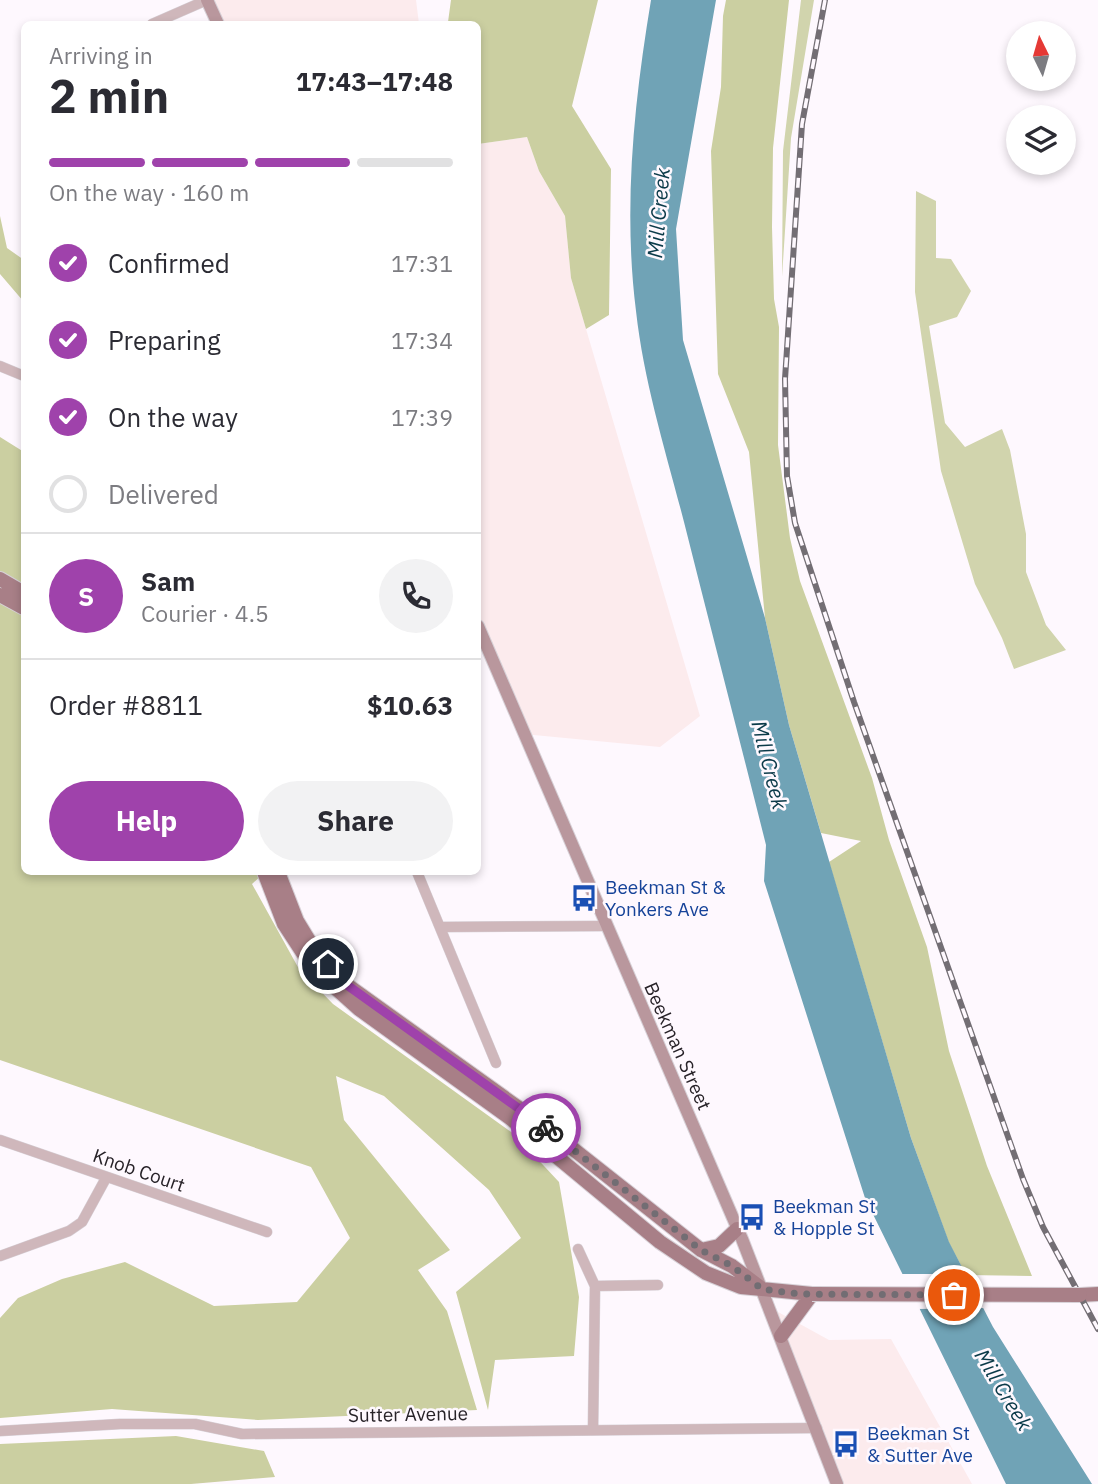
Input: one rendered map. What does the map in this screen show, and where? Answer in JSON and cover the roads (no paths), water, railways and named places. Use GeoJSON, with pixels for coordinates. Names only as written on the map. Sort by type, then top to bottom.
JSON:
{"type":"FeatureCollection","features":[{"type":"Feature","properties":{"kind":"main road"},"geometry":{"type":"LineString","coordinates":[[207,0],[217,21]]}},
{"type":"Feature","properties":{"kind":"main road"},"geometry":{"type":"LineString","coordinates":[[0,579],[21,591]]}},
{"type":"Feature","properties":{"kind":"main road"},"geometry":{"type":"LineString","coordinates":[[0,594],[21,606]]}},
{"type":"Feature","properties":{"kind":"main road","name":"Beekman Street"},"geometry":{"type":"LineString","coordinates":[[481,633],[737,1229],[837,1484]]}},
{"type":"Feature","properties":{"kind":"main road"},"geometry":{"type":"LineString","coordinates":[[265,875],[284,925],[296,945],[312,967],[338,991],[510,1118],[689,1262],[717,1279],[741,1287],[805,1297],[1098,1294]]}},
{"type":"Feature","properties":{"kind":"main road"},"geometry":{"type":"LineString","coordinates":[[279,875],[297,921],[311,944],[347,985],[566,1143],[701,1250],[732,1266],[762,1289]]}},
{"type":"Feature","properties":{"kind":"main road"},"geometry":{"type":"LineString","coordinates":[[701,1250],[719,1246],[737,1229]]}},
{"type":"Feature","properties":{"kind":"main road"},"geometry":{"type":"LineString","coordinates":[[781,1336],[805,1297]]}},
{"type":"Feature","properties":{"kind":"street"},"geometry":{"type":"LineString","coordinates":[[159,21],[207,0]]}},
{"type":"Feature","properties":{"kind":"street"},"geometry":{"type":"LineString","coordinates":[[0,366],[21,375]]}},
{"type":"Feature","properties":{"kind":"street"},"geometry":{"type":"LineString","coordinates":[[418,875],[496,1063]]}},
{"type":"Feature","properties":{"kind":"street"},"geometry":{"type":"LineString","coordinates":[[440,927],[605,926]]}},
{"type":"Feature","properties":{"kind":"street","name":"Knob Court"},"geometry":{"type":"LineString","coordinates":[[0,1140],[267,1233]]}},
{"type":"Feature","properties":{"kind":"street"},"geometry":{"type":"LineString","coordinates":[[0,1256],[69,1231],[82,1222],[106,1178]]}},
{"type":"Feature","properties":{"kind":"street"},"geometry":{"type":"LineString","coordinates":[[578,1248],[595,1286],[593,1429]]}},
{"type":"Feature","properties":{"kind":"street"},"geometry":{"type":"LineString","coordinates":[[595,1286],[657,1285]]}},
{"type":"Feature","properties":{"kind":"street","name":"Sutter Avenue"},"geometry":{"type":"LineString","coordinates":[[0,1431],[120,1424],[195,1424],[242,1434],[817,1429]]}},
{"type":"Feature","properties":{"kind":"water","name":"Mill Creek"},"geometry":{"type":"Polygon","coordinates":[[[651,0],[716,0],[676,229],[683,340],[765,618],[789,725],[911,1138],[949,1242],[993,1327],[1092,1484],[1006,1484],[865,1198],[764,881],[766,845],[656,417],[636,311],[630,233],[632,155],[651,0]]]}},
{"type":"Feature","properties":{"kind":"railway"},"geometry":{"type":"LineString","coordinates":[[825,0],[802,124],[785,379],[787,476],[795,523],[854,702],[1023,1179],[1043,1227],[1098,1329]]}},
{"type":"Feature","properties":{"kind":"place","name":"Beekman St & Yonkers Ave"},"geometry":{"type":"Point","coordinates":[584,898]}},
{"type":"Feature","properties":{"kind":"place","name":"Beekman St & Hopple St"},"geometry":{"type":"Point","coordinates":[752,1217]}},
{"type":"Feature","properties":{"kind":"place","name":"Beekman St & Sutter Ave"},"geometry":{"type":"Point","coordinates":[846,1444]}}]}
